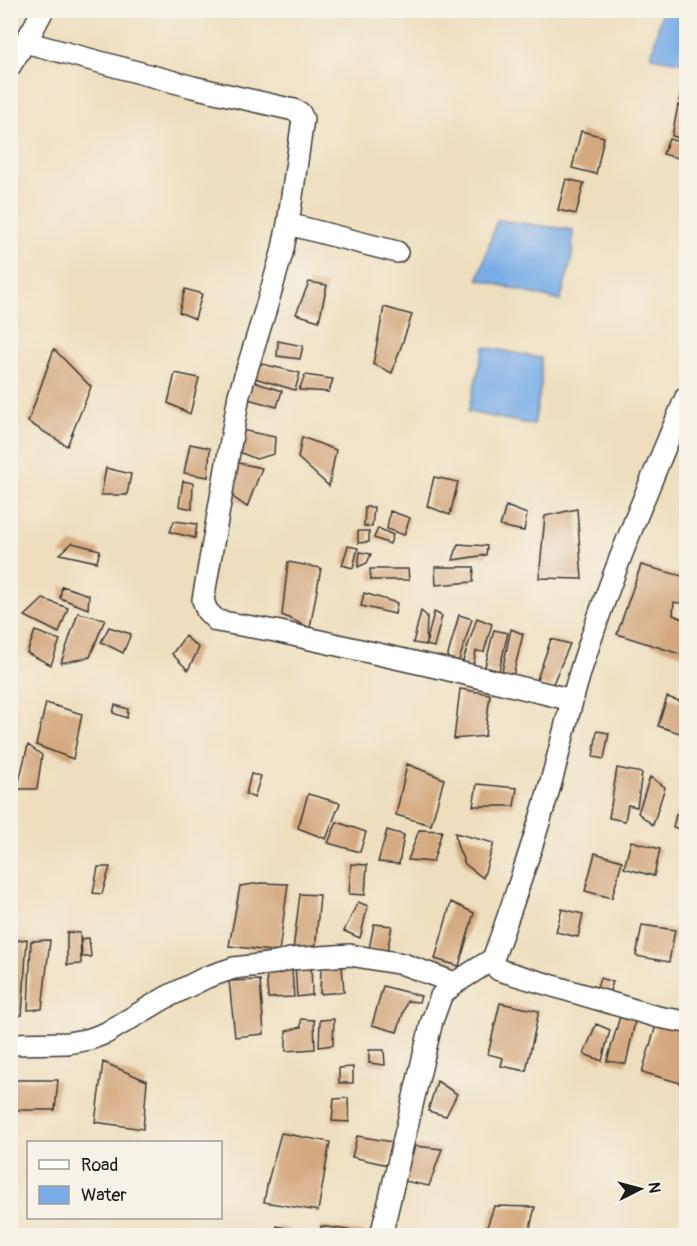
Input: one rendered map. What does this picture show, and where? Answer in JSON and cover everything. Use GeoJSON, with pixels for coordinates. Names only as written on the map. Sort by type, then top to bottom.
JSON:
{"type":"FeatureCollection","features":[{"type":"Feature","properties":{"kind":"street"},"geometry":{"type":"LineString","coordinates":[[10,66],[43,10]]}},
{"type":"Feature","properties":{"kind":"street"},"geometry":{"type":"LineString","coordinates":[[25,42],[193,87],[294,110],[300,113],[303,119],[282,253],[239,395],[203,600],[207,611],[217,621],[286,633],[572,700]]}},
{"type":"Feature","properties":{"kind":"street"},"geometry":{"type":"LineString","coordinates":[[288,224],[397,252]]}},
{"type":"Feature","properties":{"kind":"street"},"geometry":{"type":"LineString","coordinates":[[687,398],[642,504],[586,652],[529,856],[493,960],[498,970],[658,1017],[687,1022]]}},
{"type":"Feature","properties":{"kind":"street"},"geometry":{"type":"LineString","coordinates":[[10,1044],[68,1043],[90,1039],[106,1033],[165,998],[207,977],[234,968],[290,959],[350,955],[403,963],[455,983]]}},
{"type":"Feature","properties":{"kind":"street"},"geometry":{"type":"LineString","coordinates":[[381,1236],[432,1021],[441,996],[455,983],[493,960]]}},
{"type":"Feature","properties":{"kind":"water"},"geometry":{"type":"Polygon","coordinates":[[[662,11],[686,11],[686,63],[651,57],[662,11]]]}},
{"type":"Feature","properties":{"kind":"water"},"geometry":{"type":"Polygon","coordinates":[[[497,220],[573,230],[572,258],[560,301],[478,279],[497,220]]]}},
{"type":"Feature","properties":{"kind":"water"},"geometry":{"type":"Polygon","coordinates":[[[484,347],[541,358],[541,385],[534,425],[468,412],[484,347]]]}},
{"type":"Feature","properties":{"kind":"building"},"geometry":{"type":"Polygon","coordinates":[[[686,72],[686,103],[679,101],[686,72]]]}},
{"type":"Feature","properties":{"kind":"building"},"geometry":{"type":"Polygon","coordinates":[[[678,105],[686,108],[686,140],[672,136],[678,105]]]}},
{"type":"Feature","properties":{"kind":"building"},"geometry":{"type":"Polygon","coordinates":[[[581,131],[604,137],[596,174],[572,168],[581,131]]]}},
{"type":"Feature","properties":{"kind":"building"},"geometry":{"type":"Polygon","coordinates":[[[669,139],[686,144],[686,160],[663,154],[669,139]]]}},
{"type":"Feature","properties":{"kind":"building"},"geometry":{"type":"Polygon","coordinates":[[[566,179],[584,183],[576,214],[558,210],[566,179]]]}},
{"type":"Feature","properties":{"kind":"building"},"geometry":{"type":"Polygon","coordinates":[[[309,282],[327,285],[319,321],[296,314],[309,282]]]}},
{"type":"Feature","properties":{"kind":"building"},"geometry":{"type":"Polygon","coordinates":[[[185,289],[202,294],[195,319],[179,312],[185,289]]]}},
{"type":"Feature","properties":{"kind":"building"},"geometry":{"type":"Polygon","coordinates":[[[384,307],[412,315],[392,373],[373,364],[384,307]]]}},
{"type":"Feature","properties":{"kind":"building"},"geometry":{"type":"Polygon","coordinates":[[[278,341],[303,346],[300,359],[277,356],[278,341]]]}},
{"type":"Feature","properties":{"kind":"building"},"geometry":{"type":"Polygon","coordinates":[[[54,349],[91,387],[67,446],[28,422],[54,349]]]}},
{"type":"Feature","properties":{"kind":"building"},"geometry":{"type":"Polygon","coordinates":[[[254,362],[300,373],[295,390],[251,377],[254,362]]]}},
{"type":"Feature","properties":{"kind":"building"},"geometry":{"type":"Polygon","coordinates":[[[175,373],[199,378],[190,414],[168,403],[175,373]]]}},
{"type":"Feature","properties":{"kind":"building"},"geometry":{"type":"Polygon","coordinates":[[[305,375],[333,379],[329,392],[299,390],[305,375]]]}},
{"type":"Feature","properties":{"kind":"building"},"geometry":{"type":"Polygon","coordinates":[[[254,382],[282,391],[277,407],[248,399],[254,382]]]}},
{"type":"Feature","properties":{"kind":"building"},"geometry":{"type":"Polygon","coordinates":[[[241,430],[275,437],[274,454],[256,459],[237,451],[241,430]]]}},
{"type":"Feature","properties":{"kind":"building"},"geometry":{"type":"Polygon","coordinates":[[[302,437],[336,450],[329,486],[298,458],[302,437]]]}},
{"type":"Feature","properties":{"kind":"building"},"geometry":{"type":"Polygon","coordinates":[[[190,444],[210,448],[208,477],[184,473],[190,444]]]}},
{"type":"Feature","properties":{"kind":"building"},"geometry":{"type":"Polygon","coordinates":[[[234,462],[262,468],[247,507],[226,492],[234,462]]]}},
{"type":"Feature","properties":{"kind":"building"},"geometry":{"type":"Polygon","coordinates":[[[106,468],[131,474],[127,495],[101,495],[106,468]]]}},
{"type":"Feature","properties":{"kind":"building"},"geometry":{"type":"Polygon","coordinates":[[[434,477],[458,482],[450,515],[427,506],[434,477]]]}},
{"type":"Feature","properties":{"kind":"building"},"geometry":{"type":"Polygon","coordinates":[[[183,481],[193,483],[192,509],[179,506],[183,481]]]}},
{"type":"Feature","properties":{"kind":"building"},"geometry":{"type":"Polygon","coordinates":[[[506,506],[527,514],[524,531],[500,526],[506,506]]]}},
{"type":"Feature","properties":{"kind":"building"},"geometry":{"type":"Polygon","coordinates":[[[365,507],[374,507],[372,527],[364,526],[365,507]]]}},
{"type":"Feature","properties":{"kind":"building"},"geometry":{"type":"Polygon","coordinates":[[[577,509],[582,579],[539,578],[545,516],[577,509]]]}},
{"type":"Feature","properties":{"kind":"building"},"geometry":{"type":"Polygon","coordinates":[[[390,511],[410,518],[404,535],[387,529],[390,511]]]}},
{"type":"Feature","properties":{"kind":"building"},"geometry":{"type":"Polygon","coordinates":[[[174,521],[197,524],[195,538],[170,532],[174,521]]]}},
{"type":"Feature","properties":{"kind":"building"},"geometry":{"type":"Polygon","coordinates":[[[378,528],[393,535],[390,544],[374,538],[378,528]]]}},
{"type":"Feature","properties":{"kind":"building"},"geometry":{"type":"Polygon","coordinates":[[[358,531],[369,531],[369,542],[358,543],[358,531]]]}},
{"type":"Feature","properties":{"kind":"building"},"geometry":{"type":"Polygon","coordinates":[[[72,543],[100,550],[97,562],[60,554],[72,543]]]}},
{"type":"Feature","properties":{"kind":"building"},"geometry":{"type":"Polygon","coordinates":[[[458,544],[487,546],[486,555],[453,560],[458,544]]]}},
{"type":"Feature","properties":{"kind":"building"},"geometry":{"type":"Polygon","coordinates":[[[348,546],[358,548],[353,568],[342,565],[348,546]]]}},
{"type":"Feature","properties":{"kind":"building"},"geometry":{"type":"Polygon","coordinates":[[[360,552],[371,554],[367,563],[358,567],[360,552]]]}},
{"type":"Feature","properties":{"kind":"building"},"geometry":{"type":"Polygon","coordinates":[[[288,562],[321,568],[310,628],[282,615],[288,562]]]}},
{"type":"Feature","properties":{"kind":"building"},"geometry":{"type":"Polygon","coordinates":[[[641,565],[686,577],[686,604],[674,602],[673,615],[686,620],[686,656],[617,634],[641,565]]]}},
{"type":"Feature","properties":{"kind":"building"},"geometry":{"type":"Polygon","coordinates":[[[435,567],[474,567],[473,582],[436,585],[435,567]]]}},
{"type":"Feature","properties":{"kind":"building"},"geometry":{"type":"Polygon","coordinates":[[[370,569],[408,569],[409,580],[371,580],[370,569]]]}},
{"type":"Feature","properties":{"kind":"building"},"geometry":{"type":"Polygon","coordinates":[[[62,586],[89,595],[88,609],[60,598],[62,586]]]}},
{"type":"Feature","properties":{"kind":"building"},"geometry":{"type":"Polygon","coordinates":[[[364,593],[397,603],[395,614],[361,606],[364,593]]]}},
{"type":"Feature","properties":{"kind":"building"},"geometry":{"type":"Polygon","coordinates":[[[43,599],[68,608],[59,633],[25,616],[43,599]]]}},
{"type":"Feature","properties":{"kind":"building"},"geometry":{"type":"Polygon","coordinates":[[[421,611],[427,616],[426,645],[413,643],[421,611]]]}},
{"type":"Feature","properties":{"kind":"building"},"geometry":{"type":"Polygon","coordinates":[[[434,612],[442,616],[434,647],[426,645],[434,612]]]}},
{"type":"Feature","properties":{"kind":"building"},"geometry":{"type":"Polygon","coordinates":[[[78,613],[105,619],[90,657],[61,663],[78,613]]]}},
{"type":"Feature","properties":{"kind":"building"},"geometry":{"type":"Polygon","coordinates":[[[459,615],[472,619],[457,667],[446,662],[459,615]]]}},
{"type":"Feature","properties":{"kind":"building"},"geometry":{"type":"Polygon","coordinates":[[[477,618],[492,624],[484,652],[476,651],[472,671],[461,667],[477,618]]]}},
{"type":"Feature","properties":{"kind":"building"},"geometry":{"type":"Polygon","coordinates":[[[109,627],[131,634],[123,653],[101,642],[109,627]]]}},
{"type":"Feature","properties":{"kind":"building"},"geometry":{"type":"Polygon","coordinates":[[[511,629],[523,634],[512,680],[501,676],[511,629]]]}},
{"type":"Feature","properties":{"kind":"building"},"geometry":{"type":"Polygon","coordinates":[[[494,630],[508,633],[498,675],[484,670],[494,630]]]}},
{"type":"Feature","properties":{"kind":"building"},"geometry":{"type":"Polygon","coordinates":[[[35,631],[60,640],[51,665],[27,653],[35,631]]]}},
{"type":"Feature","properties":{"kind":"building"},"geometry":{"type":"Polygon","coordinates":[[[185,636],[199,648],[188,670],[172,654],[185,636]]]}},
{"type":"Feature","properties":{"kind":"building"},"geometry":{"type":"Polygon","coordinates":[[[551,639],[570,644],[551,688],[536,682],[551,639]]]}},
{"type":"Feature","properties":{"kind":"building"},"geometry":{"type":"Polygon","coordinates":[[[460,689],[490,694],[485,736],[454,739],[460,689]]]}},
{"type":"Feature","properties":{"kind":"building"},"geometry":{"type":"Polygon","coordinates":[[[667,697],[686,703],[686,735],[658,726],[667,697]]]}},
{"type":"Feature","properties":{"kind":"building"},"geometry":{"type":"Polygon","coordinates":[[[46,703],[82,714],[73,759],[36,745],[46,703]]]}},
{"type":"Feature","properties":{"kind":"building"},"geometry":{"type":"Polygon","coordinates":[[[115,705],[128,709],[127,718],[113,713],[115,705]]]}},
{"type":"Feature","properties":{"kind":"building"},"geometry":{"type":"Polygon","coordinates":[[[597,731],[609,733],[604,759],[593,757],[597,731]]]}},
{"type":"Feature","properties":{"kind":"building"},"geometry":{"type":"Polygon","coordinates":[[[28,745],[42,755],[37,789],[17,789],[28,745]]]}},
{"type":"Feature","properties":{"kind":"building"},"geometry":{"type":"Polygon","coordinates":[[[407,764],[444,779],[431,825],[396,815],[407,764]]]}},
{"type":"Feature","properties":{"kind":"building"},"geometry":{"type":"Polygon","coordinates":[[[617,768],[642,773],[637,807],[628,805],[625,821],[609,818],[617,768]]]}},
{"type":"Feature","properties":{"kind":"building"},"geometry":{"type":"Polygon","coordinates":[[[251,774],[261,776],[254,798],[246,794],[251,774]]]}},
{"type":"Feature","properties":{"kind":"building"},"geometry":{"type":"Polygon","coordinates":[[[650,777],[665,787],[653,825],[638,813],[650,777]]]}},
{"type":"Feature","properties":{"kind":"building"},"geometry":{"type":"Polygon","coordinates":[[[477,784],[517,788],[514,806],[473,806],[477,784]]]}},
{"type":"Feature","properties":{"kind":"building"},"geometry":{"type":"Polygon","coordinates":[[[308,794],[340,803],[326,839],[298,828],[308,794]]]}},
{"type":"Feature","properties":{"kind":"building"},"geometry":{"type":"Polygon","coordinates":[[[676,814],[686,816],[686,831],[673,827],[676,814]]]}},
{"type":"Feature","properties":{"kind":"building"},"geometry":{"type":"Polygon","coordinates":[[[337,822],[366,832],[360,852],[328,843],[337,822]]]}},
{"type":"Feature","properties":{"kind":"building"},"geometry":{"type":"Polygon","coordinates":[[[387,830],[404,835],[399,864],[378,862],[387,830]]]}},
{"type":"Feature","properties":{"kind":"building"},"geometry":{"type":"Polygon","coordinates":[[[419,830],[442,831],[433,862],[408,860],[419,830]]]}},
{"type":"Feature","properties":{"kind":"building"},"geometry":{"type":"Polygon","coordinates":[[[455,833],[494,843],[483,878],[465,864],[455,833]]]}},
{"type":"Feature","properties":{"kind":"building"},"geometry":{"type":"Polygon","coordinates":[[[631,841],[660,849],[654,876],[624,868],[631,841]]]}},
{"type":"Feature","properties":{"kind":"building"},"geometry":{"type":"Polygon","coordinates":[[[595,853],[622,861],[612,898],[585,891],[595,853]]]}},
{"type":"Feature","properties":{"kind":"building"},"geometry":{"type":"Polygon","coordinates":[[[351,864],[367,865],[365,895],[349,894],[351,864]]]}},
{"type":"Feature","properties":{"kind":"building"},"geometry":{"type":"Polygon","coordinates":[[[98,867],[110,867],[102,894],[93,893],[98,867]]]}},
{"type":"Feature","properties":{"kind":"building"},"geometry":{"type":"Polygon","coordinates":[[[261,883],[288,884],[279,952],[229,946],[240,886],[261,883]]]}},
{"type":"Feature","properties":{"kind":"building"},"geometry":{"type":"Polygon","coordinates":[[[300,894],[320,895],[315,951],[293,950],[300,894]]]}},
{"type":"Feature","properties":{"kind":"building"},"geometry":{"type":"Polygon","coordinates":[[[358,902],[368,906],[360,938],[344,931],[358,902]]]}},
{"type":"Feature","properties":{"kind":"building"},"geometry":{"type":"Polygon","coordinates":[[[451,902],[474,913],[459,966],[435,959],[451,902]]]}},
{"type":"Feature","properties":{"kind":"building"},"geometry":{"type":"Polygon","coordinates":[[[562,909],[583,914],[578,937],[556,932],[562,909]]]}},
{"type":"Feature","properties":{"kind":"building"},"geometry":{"type":"Polygon","coordinates":[[[374,924],[392,926],[387,952],[369,949],[374,924]]]}},
{"type":"Feature","properties":{"kind":"building"},"geometry":{"type":"Polygon","coordinates":[[[642,925],[675,930],[669,962],[636,956],[642,925]]]}},
{"type":"Feature","properties":{"kind":"building"},"geometry":{"type":"Polygon","coordinates":[[[67,932],[80,933],[81,964],[67,965],[67,932]]]}},
{"type":"Feature","properties":{"kind":"building"},"geometry":{"type":"Polygon","coordinates":[[[89,938],[91,957],[82,957],[81,939],[89,938]]]}},
{"type":"Feature","properties":{"kind":"building"},"geometry":{"type":"Polygon","coordinates":[[[27,939],[22,1015],[10,1016],[10,942],[27,939]]]}},
{"type":"Feature","properties":{"kind":"building"},"geometry":{"type":"Polygon","coordinates":[[[50,940],[42,1009],[28,1010],[31,941],[50,940]]]}},
{"type":"Feature","properties":{"kind":"building"},"geometry":{"type":"Polygon","coordinates":[[[311,961],[312,995],[297,997],[295,964],[311,961]]]}},
{"type":"Feature","properties":{"kind":"building"},"geometry":{"type":"Polygon","coordinates":[[[342,965],[344,992],[320,994],[321,967],[342,965]]]}},
{"type":"Feature","properties":{"kind":"building"},"geometry":{"type":"Polygon","coordinates":[[[292,970],[294,997],[268,998],[266,971],[292,970]]]}},
{"type":"Feature","properties":{"kind":"building"},"geometry":{"type":"Polygon","coordinates":[[[600,978],[613,982],[607,998],[595,994],[600,978]]]}},
{"type":"Feature","properties":{"kind":"building"},"geometry":{"type":"Polygon","coordinates":[[[260,980],[264,1034],[235,1037],[229,981],[260,980]]]}},
{"type":"Feature","properties":{"kind":"building"},"geometry":{"type":"Polygon","coordinates":[[[383,986],[421,996],[419,1002],[407,1001],[397,1032],[372,1025],[383,986]]]}},
{"type":"Feature","properties":{"kind":"building"},"geometry":{"type":"Polygon","coordinates":[[[500,1003],[539,1011],[526,1071],[501,1066],[503,1058],[488,1054],[500,1003]]]}},
{"type":"Feature","properties":{"kind":"building"},"geometry":{"type":"Polygon","coordinates":[[[621,1013],[636,1017],[626,1064],[607,1061],[621,1013]]]}},
{"type":"Feature","properties":{"kind":"building"},"geometry":{"type":"Polygon","coordinates":[[[301,1019],[314,1020],[315,1049],[286,1051],[286,1031],[301,1027],[301,1019]]]}},
{"type":"Feature","properties":{"kind":"building"},"geometry":{"type":"Polygon","coordinates":[[[334,1019],[333,1045],[319,1047],[320,1020],[334,1019]]]}},
{"type":"Feature","properties":{"kind":"building"},"geometry":{"type":"Polygon","coordinates":[[[657,1022],[686,1024],[684,1084],[642,1072],[657,1022]]]}},
{"type":"Feature","properties":{"kind":"building"},"geometry":{"type":"Polygon","coordinates":[[[596,1024],[610,1030],[602,1061],[584,1054],[596,1024]]]}},
{"type":"Feature","properties":{"kind":"building"},"geometry":{"type":"Polygon","coordinates":[[[369,1050],[384,1050],[385,1065],[369,1063],[369,1050]]]}},
{"type":"Feature","properties":{"kind":"building"},"geometry":{"type":"Polygon","coordinates":[[[103,1062],[147,1081],[143,1129],[95,1122],[103,1062]]]}},
{"type":"Feature","properties":{"kind":"building"},"geometry":{"type":"Polygon","coordinates":[[[353,1067],[353,1083],[339,1083],[339,1068],[353,1067]]]}},
{"type":"Feature","properties":{"kind":"building"},"geometry":{"type":"Polygon","coordinates":[[[10,1080],[58,1080],[55,1110],[10,1110],[10,1080]]]}},
{"type":"Feature","properties":{"kind":"building"},"geometry":{"type":"Polygon","coordinates":[[[437,1081],[457,1094],[446,1116],[428,1111],[437,1081]]]}},
{"type":"Feature","properties":{"kind":"building"},"geometry":{"type":"Polygon","coordinates":[[[348,1098],[349,1122],[332,1121],[334,1099],[348,1098]]]}},
{"type":"Feature","properties":{"kind":"building"},"geometry":{"type":"Polygon","coordinates":[[[281,1133],[330,1142],[318,1211],[264,1202],[281,1133]]]}},
{"type":"Feature","properties":{"kind":"building"},"geometry":{"type":"Polygon","coordinates":[[[357,1136],[393,1142],[388,1165],[352,1157],[357,1136]]]}},
{"type":"Feature","properties":{"kind":"building"},"geometry":{"type":"Polygon","coordinates":[[[415,1146],[442,1149],[429,1186],[404,1181],[415,1146]]]}},
{"type":"Feature","properties":{"kind":"building"},"geometry":{"type":"Polygon","coordinates":[[[494,1206],[535,1207],[528,1236],[484,1236],[494,1206]]]}},
{"type":"Feature","properties":{"kind":"building"},"geometry":{"type":"Polygon","coordinates":[[[277,1226],[289,1229],[287,1236],[273,1236],[277,1226]]]}},
{"type":"Feature","properties":{"kind":"building"},"geometry":{"type":"Polygon","coordinates":[[[321,1226],[374,1234],[374,1236],[320,1236],[321,1226]]]}}]}
